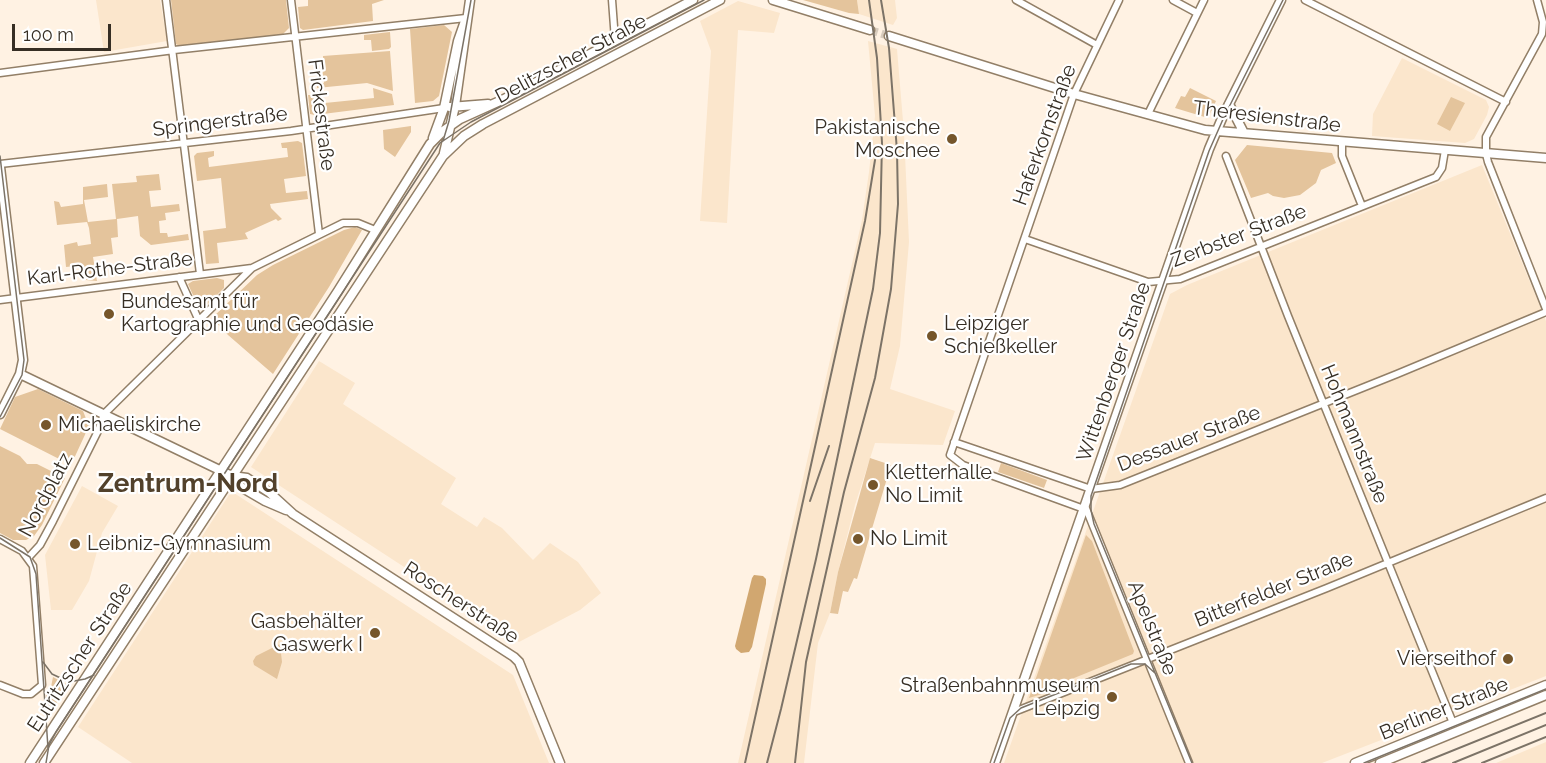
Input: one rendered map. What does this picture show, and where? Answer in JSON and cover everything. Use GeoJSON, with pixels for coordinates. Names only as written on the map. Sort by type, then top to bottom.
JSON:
{"type":"FeatureCollection","features":[{"type":"Feature","properties":{"kind":"main road"},"geometry":{"type":"LineString","coordinates":[[430,144],[444,108],[458,41],[470,0]]}},
{"type":"Feature","properties":{"kind":"main road","name":"Delitzscher Straße"},"geometry":{"type":"LineString","coordinates":[[430,144],[452,124],[693,0]]}},
{"type":"Feature","properties":{"kind":"main road","name":"Delitzscher Straße"},"geometry":{"type":"LineString","coordinates":[[442,156],[464,136],[483,124],[720,0]]}},
{"type":"Feature","properties":{"kind":"main road"},"geometry":{"type":"LineString","coordinates":[[773,0],[870,30]]}},
{"type":"Feature","properties":{"kind":"main road","name":"Wittenberger Straße"},"geometry":{"type":"LineString","coordinates":[[995,763],[1216,130],[1281,0]]}},
{"type":"Feature","properties":{"kind":"main road"},"geometry":{"type":"LineString","coordinates":[[442,156],[452,124],[465,45],[466,18]]}},
{"type":"Feature","properties":{"kind":"main road","name":"Theresienstraße"},"geometry":{"type":"LineString","coordinates":[[889,36],[1074,94],[1205,130],[1546,158]]}},
{"type":"Feature","properties":{"kind":"main road"},"geometry":{"type":"LineString","coordinates":[[444,108],[494,104]]}},
{"type":"Feature","properties":{"kind":"main road"},"geometry":{"type":"LineString","coordinates":[[1229,104],[1244,133]]}},
{"type":"Feature","properties":{"kind":"main road","name":"Eutritzscher Straße"},"geometry":{"type":"LineString","coordinates":[[30,763],[430,144]]}},
{"type":"Feature","properties":{"kind":"main road","name":"Eutritzscher Straße"},"geometry":{"type":"LineString","coordinates":[[44,763],[442,156]]}},
{"type":"Feature","properties":{"kind":"main road"},"geometry":{"type":"LineString","coordinates":[[0,165],[22,350],[20,374],[0,414]]}},
{"type":"Feature","properties":{"kind":"main road","name":"Roscherstraße"},"geometry":{"type":"LineString","coordinates":[[20,374],[220,471],[232,476],[247,478],[270,493],[293,514],[514,657],[519,662],[560,763]]}},
{"type":"Feature","properties":{"kind":"main road","name":"Berliner Straße"},"geometry":{"type":"LineString","coordinates":[[1355,763],[1546,684]]}},
{"type":"Feature","properties":{"kind":"main road","name":"Berliner Straße"},"geometry":{"type":"LineString","coordinates":[[1380,763],[1546,695]]}},
{"type":"Feature","properties":{"kind":"street"},"geometry":{"type":"LineString","coordinates":[[166,0],[200,274]]}},
{"type":"Feature","properties":{"kind":"street","name":"Frickestraße"},"geometry":{"type":"LineString","coordinates":[[291,0],[319,234]]}},
{"type":"Feature","properties":{"kind":"street"},"geometry":{"type":"LineString","coordinates":[[612,0],[615,40]]}},
{"type":"Feature","properties":{"kind":"street"},"geometry":{"type":"LineString","coordinates":[[1016,0],[1097,45]]}},
{"type":"Feature","properties":{"kind":"street","name":"Haferkornstraße"},"geometry":{"type":"LineString","coordinates":[[954,442],[1074,94],[1119,0]]}},
{"type":"Feature","properties":{"kind":"street"},"geometry":{"type":"LineString","coordinates":[[1173,0],[1197,13]]}},
{"type":"Feature","properties":{"kind":"street"},"geometry":{"type":"LineString","coordinates":[[1148,114],[1204,0]]}},
{"type":"Feature","properties":{"kind":"street"},"geometry":{"type":"LineString","coordinates":[[1305,0],[1506,102]]}},
{"type":"Feature","properties":{"kind":"street"},"geometry":{"type":"LineString","coordinates":[[1537,0],[1544,34],[1486,137],[1486,154],[1546,310]]}},
{"type":"Feature","properties":{"kind":"street"},"geometry":{"type":"LineString","coordinates":[[0,73],[174,50],[466,18]]}},
{"type":"Feature","properties":{"kind":"street","name":"Springerstraße"},"geometry":{"type":"LineString","coordinates":[[0,165],[305,128],[444,108]]}},
{"type":"Feature","properties":{"kind":"street"},"geometry":{"type":"LineString","coordinates":[[1342,142],[1342,156],[1362,206]]}},
{"type":"Feature","properties":{"kind":"street","name":"Zerbster Straße"},"geometry":{"type":"LineString","coordinates":[[1025,239],[1148,282],[1180,279],[1430,180],[1439,174],[1445,150]]}},
{"type":"Feature","properties":{"kind":"street","name":"Hohmannstraße"},"geometry":{"type":"LineString","coordinates":[[1226,156],[1453,723]]}},
{"type":"Feature","properties":{"kind":"street"},"geometry":{"type":"LineString","coordinates":[[104,414],[252,268],[343,223],[358,223],[375,230]]}},
{"type":"Feature","properties":{"kind":"street","name":"Karl-Rothe-Straße"},"geometry":{"type":"LineString","coordinates":[[0,300],[252,268]]}},
{"type":"Feature","properties":{"kind":"street"},"geometry":{"type":"LineString","coordinates":[[225,272],[236,284]]}},
{"type":"Feature","properties":{"kind":"street"},"geometry":{"type":"LineString","coordinates":[[179,277],[200,321]]}},
{"type":"Feature","properties":{"kind":"street","name":"Dessauer Straße"},"geometry":{"type":"LineString","coordinates":[[954,442],[1091,489],[1125,483],[1546,310]]}},
{"type":"Feature","properties":{"kind":"street","name":"Nordplatz"},"geometry":{"type":"LineString","coordinates":[[0,539],[22,551],[28,558],[40,545],[104,414]]}},
{"type":"Feature","properties":{"kind":"street"},"geometry":{"type":"LineString","coordinates":[[954,442],[950,455],[963,465],[1085,507]]}},
{"type":"Feature","properties":{"kind":"street","name":"Bitterfelder Straße"},"geometry":{"type":"LineString","coordinates":[[1014,712],[1308,596],[1546,498]]}},
{"type":"Feature","properties":{"kind":"street","name":"Apelstraße"},"geometry":{"type":"LineString","coordinates":[[1085,507],[1189,763]]}},
{"type":"Feature","properties":{"kind":"street"},"geometry":{"type":"LineString","coordinates":[[0,685],[17,693],[30,694],[42,685],[34,569],[28,558]]}},
{"type":"Feature","properties":{"kind":"shaded area"},"geometry":{"type":"Polygon","coordinates":[[[96,0],[160,0],[167,41],[104,52],[96,0]]]}},
{"type":"Feature","properties":{"kind":"shaded area"},"geometry":{"type":"Polygon","coordinates":[[[171,0],[286,0],[289,28],[281,36],[181,47],[176,44],[171,0]]]}},
{"type":"Feature","properties":{"kind":"shaded area"},"geometry":{"type":"Polygon","coordinates":[[[308,0],[384,0],[372,4],[373,21],[303,30],[300,28],[298,7],[308,6],[308,0]]]}},
{"type":"Feature","properties":{"kind":"shaded area"},"geometry":{"type":"Polygon","coordinates":[[[803,0],[857,0],[859,14],[849,13],[803,0]]]}},
{"type":"Feature","properties":{"kind":"shaded area"},"geometry":{"type":"Polygon","coordinates":[[[857,0],[895,0],[897,18],[893,25],[859,14],[857,0]]]}},
{"type":"Feature","properties":{"kind":"shaded area"},"geometry":{"type":"Polygon","coordinates":[[[738,1],[780,13],[774,33],[738,30],[727,223],[700,221],[711,51],[700,21],[738,1]]]}},
{"type":"Feature","properties":{"kind":"shaded area"},"geometry":{"type":"Polygon","coordinates":[[[444,25],[452,32],[439,96],[433,101],[415,103],[410,29],[444,25]]]}},
{"type":"Feature","properties":{"kind":"shaded area"},"geometry":{"type":"Polygon","coordinates":[[[390,32],[391,47],[389,49],[372,51],[371,40],[364,40],[364,35],[390,32]]]}},
{"type":"Feature","properties":{"kind":"shaded area"},"geometry":{"type":"Polygon","coordinates":[[[868,41],[897,49],[904,133],[909,242],[900,346],[890,389],[955,411],[943,445],[875,443],[855,505],[830,613],[818,643],[804,763],[738,763],[862,220],[875,116],[868,41]]]}},
{"type":"Feature","properties":{"kind":"shaded area"},"geometry":{"type":"Polygon","coordinates":[[[390,51],[393,91],[367,83],[317,88],[317,84],[324,83],[321,60],[323,56],[390,51]]]}},
{"type":"Feature","properties":{"kind":"shaded area"},"geometry":{"type":"Polygon","coordinates":[[[1402,58],[1486,100],[1489,107],[1487,115],[1474,139],[1465,143],[1372,136],[1373,114],[1402,58]]]}},
{"type":"Feature","properties":{"kind":"shaded area"},"geometry":{"type":"Polygon","coordinates":[[[373,88],[392,94],[394,105],[310,114],[308,95],[313,95],[315,104],[374,98],[373,88]]]}},
{"type":"Feature","properties":{"kind":"shaded area"},"geometry":{"type":"Polygon","coordinates":[[[1190,88],[1216,101],[1208,118],[1175,108],[1181,96],[1185,97],[1190,88]]]}},
{"type":"Feature","properties":{"kind":"shaded area"},"geometry":{"type":"Polygon","coordinates":[[[1451,97],[1465,103],[1450,131],[1437,124],[1451,97]]]}},
{"type":"Feature","properties":{"kind":"shaded area"},"geometry":{"type":"Polygon","coordinates":[[[411,126],[411,132],[395,157],[384,149],[383,130],[411,126]]]}},
{"type":"Feature","properties":{"kind":"shaded area"},"geometry":{"type":"Polygon","coordinates":[[[298,141],[302,143],[306,176],[284,179],[286,193],[307,191],[308,199],[270,204],[282,219],[278,221],[276,219],[245,233],[248,239],[217,243],[219,263],[206,264],[203,231],[226,228],[221,178],[197,181],[194,156],[197,153],[214,151],[214,156],[208,158],[209,167],[288,157],[287,148],[282,148],[281,143],[298,141]]]}},
{"type":"Feature","properties":{"kind":"shaded area"},"geometry":{"type":"Polygon","coordinates":[[[1247,145],[1332,153],[1336,163],[1321,170],[1316,183],[1300,195],[1284,198],[1268,193],[1251,198],[1235,160],[1247,145]]]}},
{"type":"Feature","properties":{"kind":"shaded area"},"geometry":{"type":"Polygon","coordinates":[[[1482,165],[1546,321],[1546,676],[1322,763],[1004,763],[1170,294],[1187,285],[1482,165]]]}},
{"type":"Feature","properties":{"kind":"shaded area"},"geometry":{"type":"Polygon","coordinates":[[[159,174],[161,190],[149,191],[151,207],[179,204],[180,211],[165,213],[166,220],[159,221],[160,233],[167,233],[168,237],[188,234],[189,240],[151,245],[140,236],[138,216],[117,219],[118,237],[111,238],[113,254],[93,257],[97,281],[86,280],[84,265],[66,267],[64,245],[77,242],[78,246],[91,244],[89,228],[87,222],[57,225],[54,201],[59,202],[61,207],[83,204],[83,187],[107,184],[108,197],[84,200],[88,222],[116,219],[112,184],[137,182],[136,176],[159,174]]]}},
{"type":"Feature","properties":{"kind":"shaded area"},"geometry":{"type":"Polygon","coordinates":[[[355,227],[362,230],[329,287],[273,374],[212,318],[257,275],[344,230],[355,227]]]}},
{"type":"Feature","properties":{"kind":"shaded area"},"geometry":{"type":"Polygon","coordinates":[[[217,278],[224,280],[224,288],[202,310],[188,284],[193,281],[217,278]]]}},
{"type":"Feature","properties":{"kind":"shaded area"},"geometry":{"type":"Polygon","coordinates":[[[319,361],[355,383],[343,404],[456,478],[441,504],[477,527],[484,517],[502,528],[533,560],[550,543],[578,562],[601,593],[580,610],[519,642],[251,467],[319,361]]]}},
{"type":"Feature","properties":{"kind":"shaded area"},"geometry":{"type":"Polygon","coordinates":[[[38,389],[83,411],[89,426],[71,465],[0,429],[15,397],[38,389]]]}},
{"type":"Feature","properties":{"kind":"shaded area"},"geometry":{"type":"Polygon","coordinates":[[[0,446],[20,456],[27,464],[37,464],[65,478],[42,525],[34,536],[26,540],[13,540],[0,533],[0,446]]]}},
{"type":"Feature","properties":{"kind":"shaded area","name":"No Limit"},"geometry":{"type":"Polygon","coordinates":[[[870,458],[891,465],[857,579],[854,578],[848,592],[843,591],[838,614],[830,613],[838,572],[870,458]]]}},
{"type":"Feature","properties":{"kind":"shaded area"},"geometry":{"type":"Polygon","coordinates":[[[1001,463],[1047,480],[1044,488],[998,472],[1001,463]]]}},
{"type":"Feature","properties":{"kind":"shaded area","name":"Leibniz-Gymnasium"},"geometry":{"type":"Polygon","coordinates":[[[82,486],[118,506],[102,533],[89,581],[72,610],[51,610],[45,555],[82,486]]]}},
{"type":"Feature","properties":{"kind":"shaded area"},"geometry":{"type":"Polygon","coordinates":[[[234,493],[513,675],[549,763],[132,763],[78,727],[229,495],[234,493]]]}},
{"type":"Feature","properties":{"kind":"shaded area"},"geometry":{"type":"Polygon","coordinates":[[[1086,535],[1092,541],[1134,651],[1133,654],[1057,685],[1052,691],[1029,698],[1086,535]]]}},
{"type":"Feature","properties":{"kind":"shaded area"},"geometry":{"type":"Polygon","coordinates":[[[754,575],[763,576],[766,584],[752,647],[749,652],[741,653],[735,646],[754,575]]]}},
{"type":"Feature","properties":{"kind":"shaded area"},"geometry":{"type":"Polygon","coordinates":[[[280,644],[282,662],[277,679],[254,665],[253,661],[256,656],[280,644]]]}},
{"type":"Feature","properties":{"kind":"shaded area"},"geometry":{"type":"Polygon","coordinates":[[[53,677],[68,685],[48,716],[46,694],[51,687],[53,677]]]}},
{"type":"Feature","properties":{"kind":"shaded area"},"geometry":{"type":"Polygon","coordinates":[[[1546,742],[1546,763],[1496,763],[1546,742]]]}},
{"type":"Feature","properties":{"kind":"tunnel"},"geometry":{"type":"LineString","coordinates":[[870,30],[889,36]]}},
{"type":"Feature","properties":{"kind":"tram line"},"geometry":{"type":"LineString","coordinates":[[443,141],[449,121],[471,0]]}},
{"type":"Feature","properties":{"kind":"tram line"},"geometry":{"type":"LineString","coordinates":[[46,763],[49,745],[56,732],[440,143],[471,122],[704,0]]}},
{"type":"Feature","properties":{"kind":"tram line"},"geometry":{"type":"LineString","coordinates":[[1192,763],[1094,524],[1091,496],[1209,151],[1283,0]]}},
{"type":"Feature","properties":{"kind":"tram line"},"geometry":{"type":"LineString","coordinates":[[0,156],[24,360],[22,375],[0,417]]}},
{"type":"Feature","properties":{"kind":"tram line"},"geometry":{"type":"LineString","coordinates":[[0,538],[30,557],[36,574],[48,748]]}},
{"type":"Feature","properties":{"kind":"tram line"},"geometry":{"type":"LineString","coordinates":[[43,662],[52,674],[69,682],[94,675]]}},
{"type":"Feature","properties":{"kind":"tram line"},"geometry":{"type":"LineString","coordinates":[[994,763],[1010,718],[1021,708],[1131,664],[1145,664],[1156,674]]}},
{"type":"Feature","properties":{"kind":"tram line"},"geometry":{"type":"LineString","coordinates":[[1364,763],[1546,689]]}},
{"type":"Feature","properties":{"kind":"railway"},"geometry":{"type":"LineString","coordinates":[[767,763],[816,559],[873,289],[880,233],[882,143],[877,58],[869,0]]}},
{"type":"Feature","properties":{"kind":"railway"},"geometry":{"type":"LineString","coordinates":[[795,763],[806,662],[844,492],[875,378],[891,289],[898,204],[897,151],[889,48],[881,0]]}},
{"type":"Feature","properties":{"kind":"railway"},"geometry":{"type":"LineString","coordinates":[[745,763],[865,221],[875,160]]}},
{"type":"Feature","properties":{"kind":"railway"},"geometry":{"type":"LineString","coordinates":[[810,501],[829,446]]}},
{"type":"Feature","properties":{"kind":"railway"},"geometry":{"type":"LineString","coordinates":[[1422,763],[1546,713]]}},
{"type":"Feature","properties":{"kind":"railway"},"geometry":{"type":"LineString","coordinates":[[1453,763],[1546,725]]}},
{"type":"Feature","properties":{"kind":"railway"},"geometry":{"type":"LineString","coordinates":[[1482,763],[1546,737]]}},
{"type":"Feature","properties":{"kind":"place","name":"Pakistanische Moschee"},"geometry":{"type":"Point","coordinates":[952,139]}},
{"type":"Feature","properties":{"kind":"place","name":"Bundesamt für Kartographie und Geodäsie"},"geometry":{"type":"Point","coordinates":[109,314]}},
{"type":"Feature","properties":{"kind":"place","name":"Leipziger Schießkeller"},"geometry":{"type":"Point","coordinates":[932,336]}},
{"type":"Feature","properties":{"kind":"place","name":"Michaeliskirche"},"geometry":{"type":"Point","coordinates":[46,425]}},
{"type":"Feature","properties":{"kind":"place","name":"Kletterhalle No Limit"},"geometry":{"type":"Point","coordinates":[873,485]}},
{"type":"Feature","properties":{"kind":"place","name":"No Limit"},"geometry":{"type":"Point","coordinates":[858,539]}},
{"type":"Feature","properties":{"kind":"place","name":"Leibniz-Gymnasium"},"geometry":{"type":"Point","coordinates":[75,544]}},
{"type":"Feature","properties":{"kind":"place","name":"Gasbehälter Gaswerk I"},"geometry":{"type":"Point","coordinates":[375,633]}},
{"type":"Feature","properties":{"kind":"place","name":"Vierseithof"},"geometry":{"type":"Point","coordinates":[1508,659]}},
{"type":"Feature","properties":{"kind":"place","name":"Straßenbahnmuseum Leipzig"},"geometry":{"type":"Point","coordinates":[1112,697]}},
{"type":"Feature","properties":{"kind":"district","name":"Zentrum-Nord"},"geometry":{"type":"Point","coordinates":[188,484]}}]}
